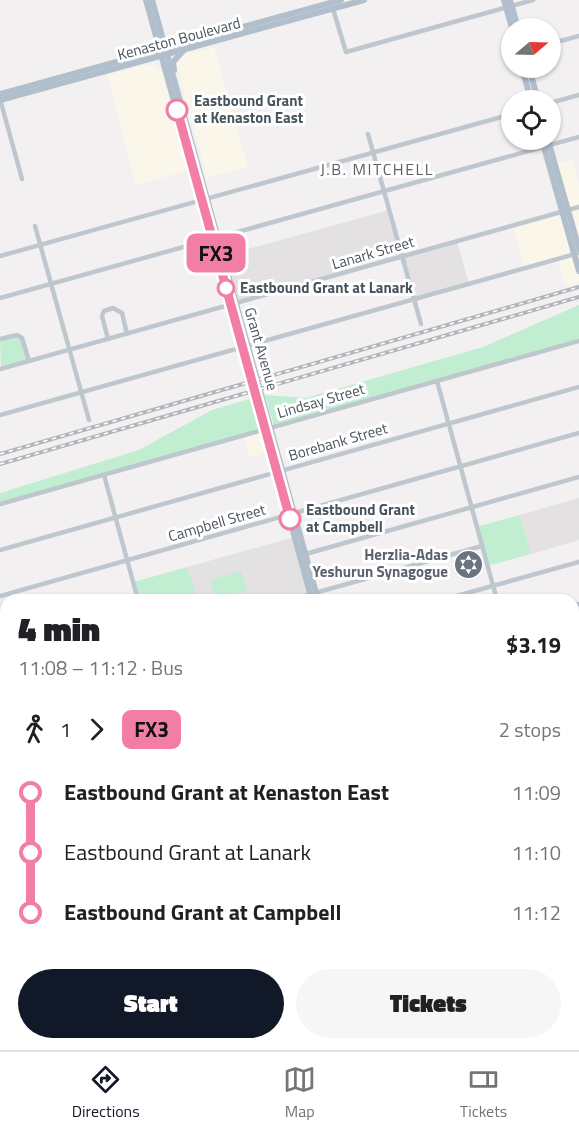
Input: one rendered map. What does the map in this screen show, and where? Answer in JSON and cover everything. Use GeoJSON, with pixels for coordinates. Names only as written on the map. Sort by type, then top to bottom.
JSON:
{"type":"FeatureCollection","features":[{"type":"Feature","properties":{"kind":"main road","name":"Grant Avenue"},"geometry":{"type":"LineString","coordinates":[[146,0],[176,88],[204,199]]}},
{"type":"Feature","properties":{"kind":"main road","name":"Grant Avenue"},"geometry":{"type":"LineString","coordinates":[[152,0],[161,32],[167,74],[215,238],[313,594]]}},
{"type":"Feature","properties":{"kind":"main road","name":"Kenaston Boulevard"},"geometry":{"type":"LineString","coordinates":[[0,100],[195,41],[342,0]]}},
{"type":"Feature","properties":{"kind":"main road","name":"Kenaston Boulevard"},"geometry":{"type":"LineString","coordinates":[[163,52],[185,49],[364,0]]}},
{"type":"Feature","properties":{"kind":"main road"},"geometry":{"type":"LineString","coordinates":[[508,3],[510,18]]}},
{"type":"Feature","properties":{"kind":"main road"},"geometry":{"type":"LineString","coordinates":[[508,3],[514,18]]}},
{"type":"Feature","properties":{"kind":"main road"},"geometry":{"type":"LineString","coordinates":[[152,22],[155,44],[147,57],[162,65],[167,74]]}},
{"type":"Feature","properties":{"kind":"main road"},"geometry":{"type":"LineString","coordinates":[[161,32],[165,40],[172,44],[195,41]]}},
{"type":"Feature","properties":{"kind":"main road"},"geometry":{"type":"LineString","coordinates":[[176,88],[173,62],[185,49]]}},
{"type":"Feature","properties":{"kind":"main road","name":"Kenaston Boulevard"},"geometry":{"type":"LineString","coordinates":[[0,94],[147,57]]}},
{"type":"Feature","properties":{"kind":"main road"},"geometry":{"type":"LineString","coordinates":[[548,150],[577,252],[579,271]]}},
{"type":"Feature","properties":{"kind":"street"},"geometry":{"type":"LineString","coordinates":[[333,9],[346,52],[508,3],[533,0]]}},
{"type":"Feature","properties":{"kind":"street"},"geometry":{"type":"LineString","coordinates":[[561,41],[579,36]]}},
{"type":"Feature","properties":{"kind":"street"},"geometry":{"type":"LineString","coordinates":[[561,100],[579,95]]}},
{"type":"Feature","properties":{"kind":"street"},"geometry":{"type":"LineString","coordinates":[[0,100],[22,178]]}},
{"type":"Feature","properties":{"kind":"street"},"geometry":{"type":"LineString","coordinates":[[0,256],[501,117]]}},
{"type":"Feature","properties":{"kind":"street"},"geometry":{"type":"LineString","coordinates":[[368,134],[420,324]]}},
{"type":"Feature","properties":{"kind":"street"},"geometry":{"type":"LineString","coordinates":[[561,140],[579,137]]}},
{"type":"Feature","properties":{"kind":"street"},"geometry":{"type":"LineString","coordinates":[[0,298],[384,191],[520,150]]}},
{"type":"Feature","properties":{"kind":"street","name":"Lanark Street"},"geometry":{"type":"LineString","coordinates":[[0,368],[579,207]]}},
{"type":"Feature","properties":{"kind":"street"},"geometry":{"type":"LineString","coordinates":[[35,226],[89,420]]}},
{"type":"Feature","properties":{"kind":"street"},"geometry":{"type":"LineString","coordinates":[[0,415],[414,300],[577,252]]}},
{"type":"Feature","properties":{"kind":"street"},"geometry":{"type":"LineString","coordinates":[[108,339],[102,316],[104,311],[113,308],[122,313],[127,334]]}},
{"type":"Feature","properties":{"kind":"street"},"geometry":{"type":"LineString","coordinates":[[0,339],[17,335],[22,338],[29,361]]}},
{"type":"Feature","properties":{"kind":"street","name":"Lindsay Street"},"geometry":{"type":"LineString","coordinates":[[0,504],[579,341]]}},
{"type":"Feature","properties":{"kind":"street"},"geometry":{"type":"LineString","coordinates":[[437,381],[495,594]]}},
{"type":"Feature","properties":{"kind":"street","name":"Borebank Street"},"geometry":{"type":"LineString","coordinates":[[0,550],[579,387]]}},
{"type":"Feature","properties":{"kind":"street","name":"Campbell Street"},"geometry":{"type":"LineString","coordinates":[[7,594],[579,433]]}},
{"type":"Feature","properties":{"kind":"street"},"geometry":{"type":"LineString","coordinates":[[104,475],[136,594]]}},
{"type":"Feature","properties":{"kind":"street"},"geometry":{"type":"LineString","coordinates":[[303,555],[579,477]]}},
{"type":"Feature","properties":{"kind":"street"},"geometry":{"type":"LineString","coordinates":[[324,594],[482,546]]}},
{"type":"Feature","properties":{"kind":"street"},"geometry":{"type":"LineString","coordinates":[[464,594],[579,562]]}},
{"type":"Feature","properties":{"kind":"shaded area"},"geometry":{"type":"Polygon","coordinates":[[[214,47],[248,167],[207,178],[176,62],[183,55],[214,47]]]}},
{"type":"Feature","properties":{"kind":"shaded area"},"geometry":{"type":"Polygon","coordinates":[[[145,65],[155,65],[162,72],[189,170],[136,185],[107,75],[145,65]]]}},
{"type":"Feature","properties":{"kind":"shaded area"},"geometry":{"type":"Polygon","coordinates":[[[572,160],[579,183],[579,243],[557,164],[572,160]]]}},
{"type":"Feature","properties":{"kind":"shaded area"},"geometry":{"type":"Polygon","coordinates":[[[389,210],[402,257],[236,303],[223,256],[389,210]]]}},
{"type":"Feature","properties":{"kind":"shaded area"},"geometry":{"type":"Polygon","coordinates":[[[561,215],[579,278],[579,283],[565,287],[557,258],[524,267],[513,228],[561,215]]]}},
{"type":"Feature","properties":{"kind":"shaded area"},"geometry":{"type":"Polygon","coordinates":[[[457,242],[469,284],[414,299],[402,257],[457,242]]]}},
{"type":"Feature","properties":{"kind":"shaded area"},"geometry":{"type":"Polygon","coordinates":[[[265,429],[271,450],[249,457],[243,435],[265,429]]]}},
{"type":"Feature","properties":{"kind":"shaded area"},"geometry":{"type":"Polygon","coordinates":[[[579,498],[579,540],[531,554],[520,515],[579,498]]]}},
{"type":"Feature","properties":{"kind":"shaded area"},"geometry":{"type":"Polygon","coordinates":[[[295,537],[310,594],[194,594],[187,567],[295,537]]]}},
{"type":"Feature","properties":{"kind":"green space"},"geometry":{"type":"Polygon","coordinates":[[[579,305],[579,341],[274,426],[265,395],[306,398],[483,347],[579,305]]]}},
{"type":"Feature","properties":{"kind":"green space"},"geometry":{"type":"Polygon","coordinates":[[[19,336],[29,361],[1,369],[0,339],[19,336]]]}},
{"type":"Feature","properties":{"kind":"green space"},"geometry":{"type":"Polygon","coordinates":[[[253,398],[262,430],[0,502],[0,493],[139,450],[212,410],[253,398]]]}},
{"type":"Feature","properties":{"kind":"green space"},"geometry":{"type":"Polygon","coordinates":[[[520,515],[531,554],[487,566],[476,527],[520,515]]]}},
{"type":"Feature","properties":{"kind":"green space"},"geometry":{"type":"Polygon","coordinates":[[[187,567],[196,594],[137,594],[134,582],[187,567]]]}},
{"type":"Feature","properties":{"kind":"green space"},"geometry":{"type":"Polygon","coordinates":[[[241,571],[247,590],[233,594],[214,594],[210,580],[241,571]]]}},
{"type":"Feature","properties":{"kind":"railway"},"geometry":{"type":"LineString","coordinates":[[0,454],[579,287]]}},
{"type":"Feature","properties":{"kind":"railway"},"geometry":{"type":"LineString","coordinates":[[0,464],[579,297]]}},
{"type":"Feature","properties":{"kind":"bus line","name":"FX3"},"geometry":{"type":"LineString","coordinates":[[177,110],[290,519]]}},
{"type":"Feature","properties":{"kind":"place","name":"Eastbound Grant at Kenaston East"},"geometry":{"type":"Point","coordinates":[177,110]}},
{"type":"Feature","properties":{"kind":"place","name":"Eastbound Grant at Lanark"},"geometry":{"type":"Point","coordinates":[226,288]}},
{"type":"Feature","properties":{"kind":"place","name":"Eastbound Grant at Campbell"},"geometry":{"type":"Point","coordinates":[290,519]}},
{"type":"Feature","properties":{"kind":"place","name":"Herzlia-Adas Yeshurun Synagogue"},"geometry":{"type":"Point","coordinates":[469,564]}},
{"type":"Feature","properties":{"kind":"district","name":"J.B. MITCHELL"},"geometry":{"type":"Point","coordinates":[377,169]}}]}
